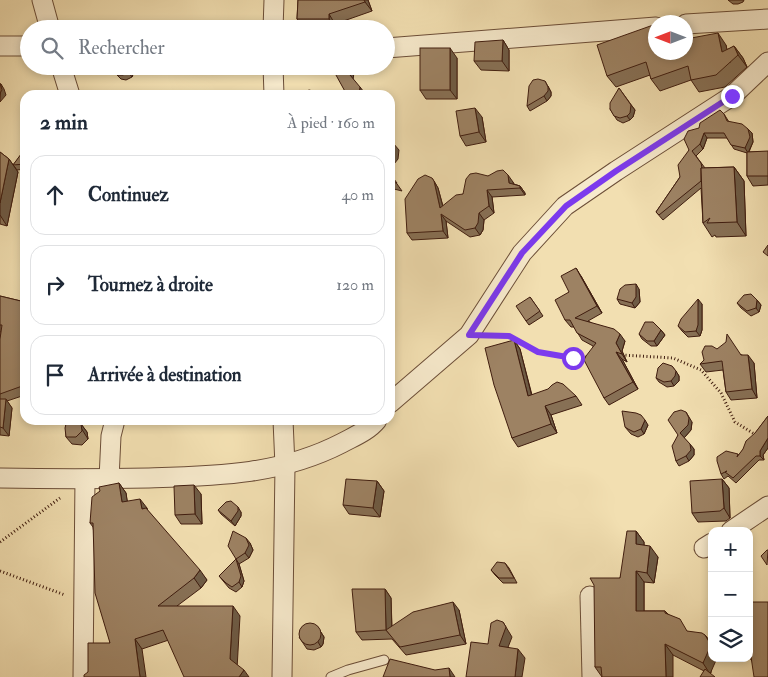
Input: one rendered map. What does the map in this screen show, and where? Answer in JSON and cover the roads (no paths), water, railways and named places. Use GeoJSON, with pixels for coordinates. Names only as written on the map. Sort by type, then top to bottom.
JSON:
{"type":"FeatureCollection","features":[{"type":"Feature","properties":{"kind":"street"},"geometry":{"type":"LineString","coordinates":[[42,0],[48,20]]}},
{"type":"Feature","properties":{"kind":"street"},"geometry":{"type":"LineString","coordinates":[[273,20],[274,0]]}},
{"type":"Feature","properties":{"kind":"street"},"geometry":{"type":"LineString","coordinates":[[693,24],[768,19]]}},
{"type":"Feature","properties":{"kind":"street"},"geometry":{"type":"LineString","coordinates":[[395,47],[648,28]]}},
{"type":"Feature","properties":{"kind":"street"},"geometry":{"type":"LineString","coordinates":[[0,46],[20,46]]}},
{"type":"Feature","properties":{"kind":"street"},"geometry":{"type":"LineString","coordinates":[[395,399],[469,335],[522,253],[566,206],[616,171],[732,96],[768,62]]}},
{"type":"Feature","properties":{"kind":"street"},"geometry":{"type":"LineString","coordinates":[[64,75],[68,90]]}},
{"type":"Feature","properties":{"kind":"street"},"geometry":{"type":"LineString","coordinates":[[273,75],[274,90]]}},
{"type":"Feature","properties":{"kind":"street"},"geometry":{"type":"LineString","coordinates":[[109,479],[111,436],[114,425]]}},
{"type":"Feature","properties":{"kind":"street"},"geometry":{"type":"LineString","coordinates":[[282,677],[285,466],[283,425]]}},
{"type":"Feature","properties":{"kind":"street"},"geometry":{"type":"LineString","coordinates":[[0,478],[109,479],[243,473],[285,466],[327,451],[373,425]]}},
{"type":"Feature","properties":{"kind":"street"},"geometry":{"type":"LineString","coordinates":[[83,677],[85,479]]}},
{"type":"Feature","properties":{"kind":"street"},"geometry":{"type":"LineString","coordinates":[[736,527],[768,506]]}},
{"type":"Feature","properties":{"kind":"street"},"geometry":{"type":"LineString","coordinates":[[590,596],[592,677]]}},
{"type":"Feature","properties":{"kind":"lane"},"geometry":{"type":"LineString","coordinates":[[331,677],[384,660]]}}]}
